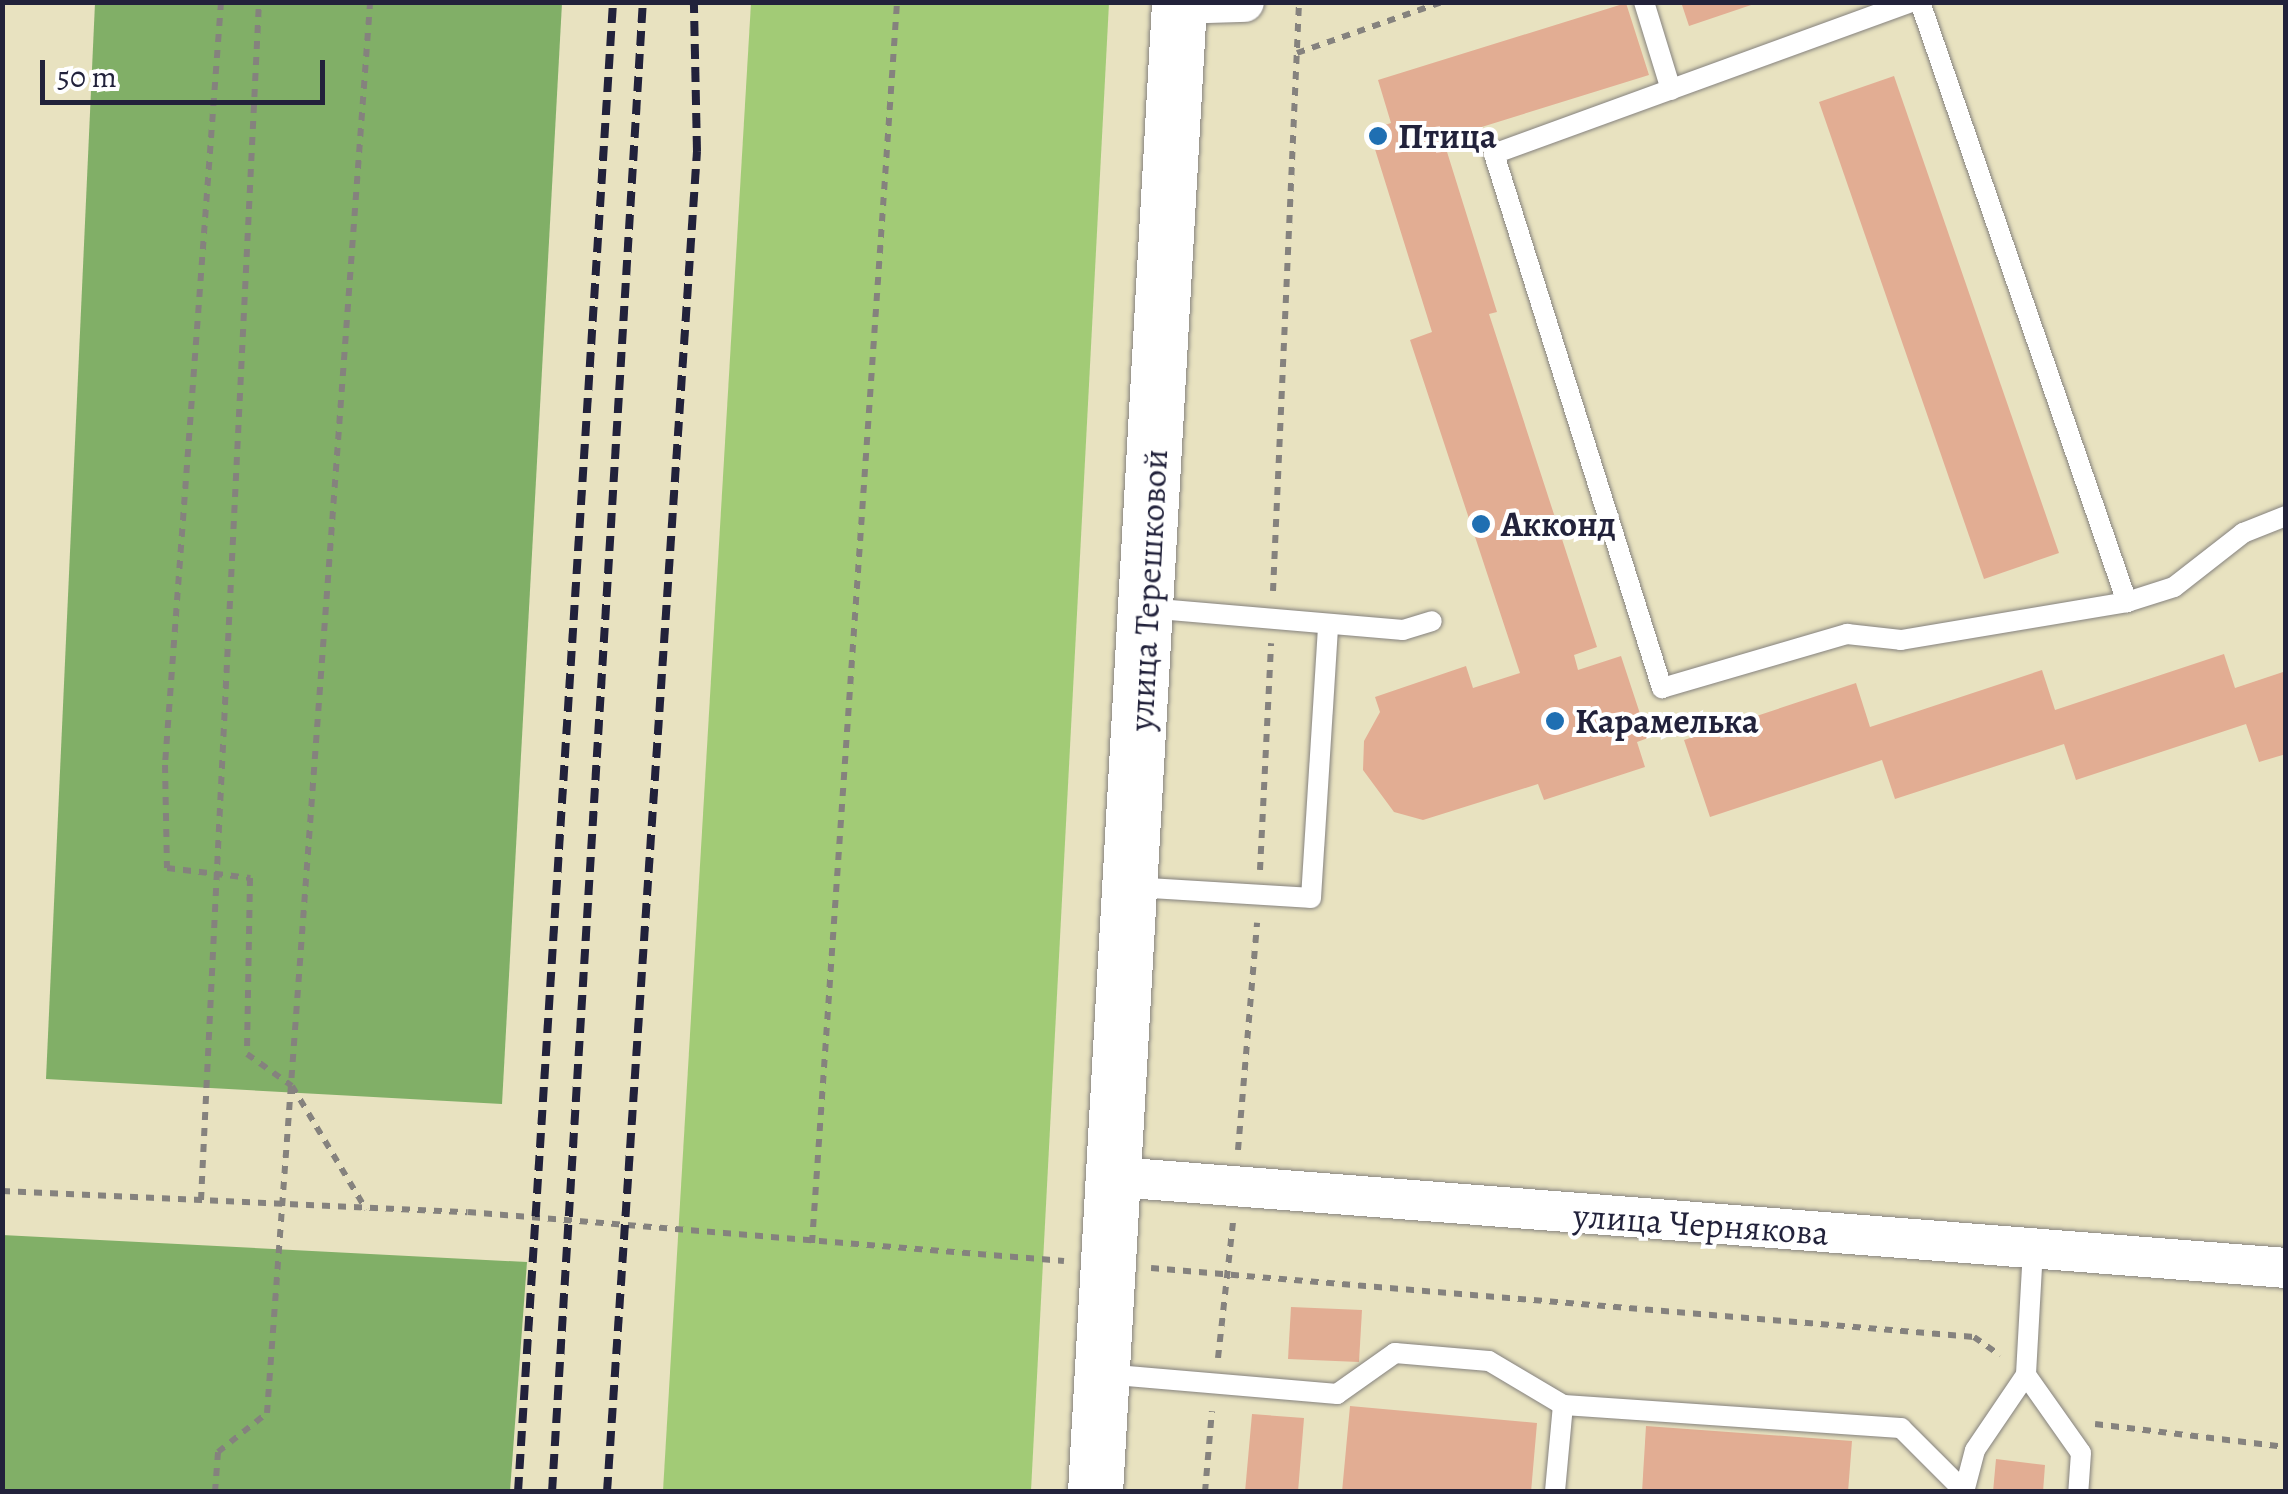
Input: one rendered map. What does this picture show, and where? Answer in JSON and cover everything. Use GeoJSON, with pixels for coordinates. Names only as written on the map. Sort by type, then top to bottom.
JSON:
{"type":"FeatureCollection","features":[{"type":"Feature","properties":{"kind":"main road","name":"улица Терешковой"},"geometry":{"type":"LineString","coordinates":[[1096,1492],[1113,1264],[1179,3]]}},
{"type":"Feature","properties":{"kind":"street"},"geometry":{"type":"LineString","coordinates":[[1179,3],[1244,2]]}},
{"type":"Feature","properties":{"kind":"street","name":"улица Чернякова"},"geometry":{"type":"LineString","coordinates":[[1117,1177],[2286,1268]]}},
{"type":"Feature","properties":{"kind":"lane"},"geometry":{"type":"LineString","coordinates":[[1644,2],[1672,90]]}},
{"type":"Feature","properties":{"kind":"lane"},"geometry":{"type":"LineString","coordinates":[[1912,2],[1494,154],[1662,688],[1847,634],[1901,640],[2127,602],[2174,587],[2243,533],[2286,516]]}},
{"type":"Feature","properties":{"kind":"lane"},"geometry":{"type":"LineString","coordinates":[[1920,2],[2127,602]]}},
{"type":"Feature","properties":{"kind":"lane"},"geometry":{"type":"LineString","coordinates":[[1148,608],[1402,630],[1432,621]]}},
{"type":"Feature","properties":{"kind":"lane"},"geometry":{"type":"LineString","coordinates":[[1133,887],[1311,898],[1328,625]]}},
{"type":"Feature","properties":{"kind":"lane"},"geometry":{"type":"LineString","coordinates":[[1104,1374],[1337,1394],[1394,1353],[1489,1361],[1563,1405],[1901,1428],[1964,1491],[1975,1450],[2026,1374],[2033,1249]]}},
{"type":"Feature","properties":{"kind":"lane"},"geometry":{"type":"LineString","coordinates":[[2026,1374],[2081,1453],[2078,1492]]}},
{"type":"Feature","properties":{"kind":"lane"},"geometry":{"type":"LineString","coordinates":[[1556,1492],[1563,1405]]}},
{"type":"Feature","properties":{"kind":"path"},"geometry":{"type":"LineString","coordinates":[[221,2],[164,765],[167,868],[250,878],[247,1054],[292,1086],[366,1209]]}},
{"type":"Feature","properties":{"kind":"path"},"geometry":{"type":"LineString","coordinates":[[200,1200],[259,2]]}},
{"type":"Feature","properties":{"kind":"path"},"geometry":{"type":"LineString","coordinates":[[216,1492],[218,1452],[267,1413],[370,2]]}},
{"type":"Feature","properties":{"kind":"path"},"geometry":{"type":"LineString","coordinates":[[812,1244],[897,2]]}},
{"type":"Feature","properties":{"kind":"path"},"geometry":{"type":"LineString","coordinates":[[1297,53],[1442,2]]}},
{"type":"Feature","properties":{"kind":"path"},"geometry":{"type":"LineString","coordinates":[[2,1191],[366,1209],[1113,1264],[1974,1337],[2093,1424],[2286,1447]]}},
{"type":"Feature","properties":{"kind":"green space"},"geometry":{"type":"Polygon","coordinates":[[[95,3],[562,3],[502,1104],[46,1079],[95,3]]]}},
{"type":"Feature","properties":{"kind":"green space"},"geometry":{"type":"Polygon","coordinates":[[[751,3],[1109,3],[1031,1491],[663,1491],[751,3]]]}},
{"type":"Feature","properties":{"kind":"green space"},"geometry":{"type":"Polygon","coordinates":[[[2,1235],[527,1262],[510,1491],[3,1491],[2,1235]]]}},
{"type":"Feature","properties":{"kind":"building"},"geometry":{"type":"Polygon","coordinates":[[[1681,2],[1757,2],[1757,3],[1689,26],[1681,2]]]}},
{"type":"Feature","properties":{"kind":"building"},"geometry":{"type":"Polygon","coordinates":[[[1626,3],[1649,75],[1443,139],[1497,312],[1489,314],[1597,647],[1574,655],[1578,670],[1621,656],[1648,738],[1637,742],[1645,767],[1544,800],[1538,784],[1423,820],[1394,812],[1363,770],[1364,741],[1380,712],[1375,697],[1466,666],[1473,688],[1520,673],[1410,340],[1432,332],[1369,130],[1391,123],[1378,80],[1626,3]]]}},
{"type":"Feature","properties":{"kind":"building"},"geometry":{"type":"Polygon","coordinates":[[[1894,76],[2059,553],[1984,579],[1819,102],[1894,76]]]}},
{"type":"Feature","properties":{"kind":"building"},"geometry":{"type":"Polygon","coordinates":[[[2224,654],[2235,688],[2286,671],[2286,754],[2259,762],[2246,724],[2076,780],[2064,744],[1895,799],[1882,760],[1710,817],[1684,740],[1856,683],[1870,727],[2042,670],[2055,710],[2224,654]]]}},
{"type":"Feature","properties":{"kind":"building"},"geometry":{"type":"Polygon","coordinates":[[[1291,1307],[1362,1310],[1359,1362],[1288,1359],[1291,1307]]]}},
{"type":"Feature","properties":{"kind":"building"},"geometry":{"type":"Polygon","coordinates":[[[1350,1406],[1537,1423],[1531,1492],[1342,1492],[1350,1406]]]}},
{"type":"Feature","properties":{"kind":"building"},"geometry":{"type":"Polygon","coordinates":[[[1252,1414],[1304,1418],[1298,1492],[1245,1492],[1252,1414]]]}},
{"type":"Feature","properties":{"kind":"building"},"geometry":{"type":"Polygon","coordinates":[[[1646,1426],[1852,1441],[1848,1492],[1642,1492],[1646,1426]]]}},
{"type":"Feature","properties":{"kind":"building"},"geometry":{"type":"Polygon","coordinates":[[[1996,1459],[2045,1465],[2043,1492],[1993,1492],[1996,1459]]]}},
{"type":"Feature","properties":{"kind":"railway"},"geometry":{"type":"LineString","coordinates":[[518,1492],[613,2]]}},
{"type":"Feature","properties":{"kind":"railway"},"geometry":{"type":"LineString","coordinates":[[552,1492],[643,2]]}},
{"type":"Feature","properties":{"kind":"railway"},"geometry":{"type":"LineString","coordinates":[[607,1492],[697,151],[694,2]]}},
{"type":"Feature","properties":{"kind":"place","name":"Птица"},"geometry":{"type":"Point","coordinates":[1378,136]}},
{"type":"Feature","properties":{"kind":"place","name":"Акконд"},"geometry":{"type":"Point","coordinates":[1481,524]}},
{"type":"Feature","properties":{"kind":"place","name":"Карамелька"},"geometry":{"type":"Point","coordinates":[1555,721]}}]}
